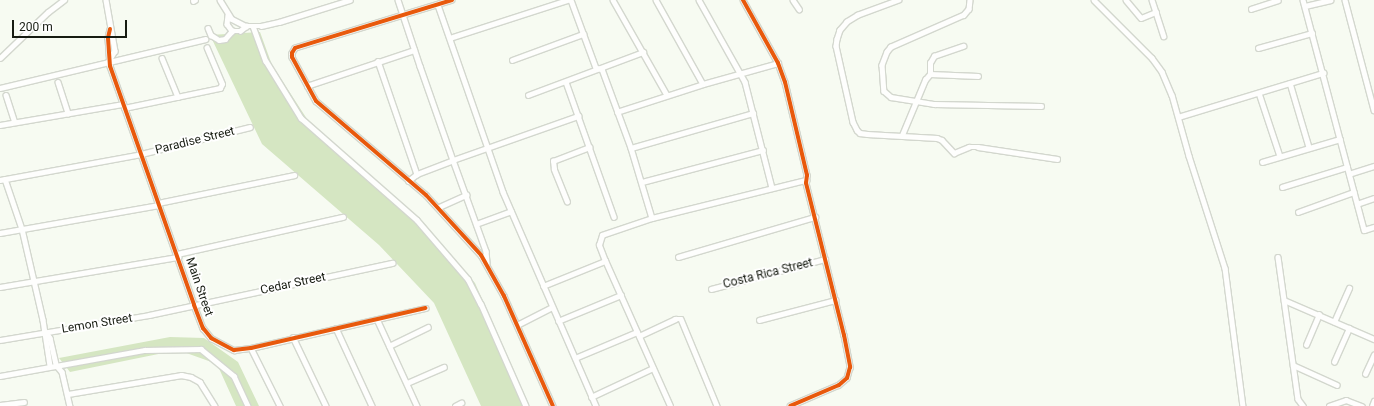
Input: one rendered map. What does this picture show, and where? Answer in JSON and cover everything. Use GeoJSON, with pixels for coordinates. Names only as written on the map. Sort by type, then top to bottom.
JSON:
{"type":"FeatureCollection","features":[{"type":"Feature","properties":{"kind":"street"},"geometry":{"type":"LineString","coordinates":[[0,58],[48,12],[64,0]]}},
{"type":"Feature","properties":{"kind":"street"},"geometry":{"type":"LineString","coordinates":[[106,0],[115,52],[109,61]]}},
{"type":"Feature","properties":{"kind":"street"},"geometry":{"type":"LineString","coordinates":[[220,0],[228,15],[237,23],[246,26],[279,22],[350,0]]}},
{"type":"Feature","properties":{"kind":"street"},"geometry":{"type":"LineString","coordinates":[[398,0],[414,50],[486,251],[487,264]]}},
{"type":"Feature","properties":{"kind":"street"},"geometry":{"type":"LineString","coordinates":[[452,0],[295,48],[292,53],[292,57],[316,101],[401,173],[438,207],[481,254],[504,296],[554,406]]}},
{"type":"Feature","properties":{"kind":"street"},"geometry":{"type":"LineString","coordinates":[[450,38],[568,0]]}},
{"type":"Feature","properties":{"kind":"street"},"geometry":{"type":"LineString","coordinates":[[571,0],[596,68],[602,69]]}},
{"type":"Feature","properties":{"kind":"street"},"geometry":{"type":"LineString","coordinates":[[613,0],[667,95]]}},
{"type":"Feature","properties":{"kind":"street"},"geometry":{"type":"LineString","coordinates":[[656,0],[703,84]]}},
{"type":"Feature","properties":{"kind":"street"},"geometry":{"type":"LineString","coordinates":[[699,0],[745,82],[772,188]]}},
{"type":"Feature","properties":{"kind":"street"},"geometry":{"type":"LineString","coordinates":[[743,0],[778,63],[785,82],[806,180],[844,335],[850,367],[844,382],[790,406]]}},
{"type":"Feature","properties":{"kind":"street"},"geometry":{"type":"LineString","coordinates":[[793,0],[799,9]]}},
{"type":"Feature","properties":{"kind":"street"},"geometry":{"type":"LineString","coordinates":[[899,0],[858,15],[846,22],[840,30],[836,46],[856,130],[867,134],[937,138],[942,140],[954,153],[969,147],[978,146],[1057,159]]}},
{"type":"Feature","properties":{"kind":"street"},"geometry":{"type":"LineString","coordinates":[[970,0],[969,9],[964,15],[897,43],[887,52],[882,65],[884,91],[891,97],[934,104],[1041,106]]}},
{"type":"Feature","properties":{"kind":"street"},"geometry":{"type":"LineString","coordinates":[[1094,0],[1152,58],[1162,72],[1172,95],[1225,268],[1243,406]]}},
{"type":"Feature","properties":{"kind":"street"},"geometry":{"type":"LineString","coordinates":[[1126,0],[1141,18],[1156,12]]}},
{"type":"Feature","properties":{"kind":"street"},"geometry":{"type":"LineString","coordinates":[[1152,0],[1164,36]]}},
{"type":"Feature","properties":{"kind":"street"},"geometry":{"type":"LineString","coordinates":[[1251,9],[1278,0]]}},
{"type":"Feature","properties":{"kind":"street"},"geometry":{"type":"LineString","coordinates":[[1303,0],[1364,230],[1374,227]]}},
{"type":"Feature","properties":{"kind":"street"},"geometry":{"type":"LineString","coordinates":[[1305,6],[1330,0]]}},
{"type":"Feature","properties":{"kind":"street"},"geometry":{"type":"LineString","coordinates":[[1345,0],[1374,110]]}},
{"type":"Feature","properties":{"kind":"street"},"geometry":{"type":"LineString","coordinates":[[438,4],[511,211],[596,406]]}},
{"type":"Feature","properties":{"kind":"street"},"geometry":{"type":"LineString","coordinates":[[228,15],[227,24],[232,31]]}},
{"type":"Feature","properties":{"kind":"street"},"geometry":{"type":"LineString","coordinates":[[208,28],[211,35],[219,40],[225,39],[232,31],[240,31],[246,26]]}},
{"type":"Feature","properties":{"kind":"street"},"geometry":{"type":"LineString","coordinates":[[253,26],[266,61],[301,118],[417,220],[468,280],[481,304],[526,406]]}},
{"type":"Feature","properties":{"kind":"street"},"geometry":{"type":"LineString","coordinates":[[1258,48],[1312,33]]}},
{"type":"Feature","properties":{"kind":"street"},"geometry":{"type":"LineString","coordinates":[[512,60],[583,34]]}},
{"type":"Feature","properties":{"kind":"street"},"geometry":{"type":"LineString","coordinates":[[0,88],[205,39]]}},
{"type":"Feature","properties":{"kind":"street"},"geometry":{"type":"LineString","coordinates":[[902,135],[925,80],[930,74],[930,63],[934,56],[963,46]]}},
{"type":"Feature","properties":{"kind":"street"},"geometry":{"type":"LineString","coordinates":[[0,125],[68,113],[178,97],[222,86],[207,48]]}},
{"type":"Feature","properties":{"kind":"street"},"geometry":{"type":"LineString","coordinates":[[307,86],[414,50]]}},
{"type":"Feature","properties":{"kind":"street"},"geometry":{"type":"LineString","coordinates":[[528,95],[602,69],[643,52]]}},
{"type":"Feature","properties":{"kind":"street"},"geometry":{"type":"LineString","coordinates":[[162,58],[178,97]]}},
{"type":"Feature","properties":{"kind":"street","name":"Main Street"},"geometry":{"type":"LineString","coordinates":[[109,61],[194,305],[203,328],[211,338],[234,350],[251,348],[293,337],[425,308]]}},
{"type":"Feature","properties":{"kind":"street"},"geometry":{"type":"LineString","coordinates":[[378,61],[417,174]]}},
{"type":"Feature","properties":{"kind":"street"},"geometry":{"type":"LineString","coordinates":[[617,112],[703,84],[778,63]]}},
{"type":"Feature","properties":{"kind":"street"},"geometry":{"type":"LineString","coordinates":[[602,69],[631,148],[652,218]]}},
{"type":"Feature","properties":{"kind":"street"},"geometry":{"type":"LineString","coordinates":[[1178,117],[1323,73]]}},
{"type":"Feature","properties":{"kind":"street"},"geometry":{"type":"LineString","coordinates":[[930,74],[978,76]]}},
{"type":"Feature","properties":{"kind":"street"},"geometry":{"type":"LineString","coordinates":[[58,82],[68,113]]}},
{"type":"Feature","properties":{"kind":"street"},"geometry":{"type":"LineString","coordinates":[[566,82],[614,217]]}},
{"type":"Feature","properties":{"kind":"street"},"geometry":{"type":"LineString","coordinates":[[1290,83],[1309,147]]}},
{"type":"Feature","properties":{"kind":"street"},"geometry":{"type":"LineString","coordinates":[[1259,93],[1280,156]]}},
{"type":"Feature","properties":{"kind":"street"},"geometry":{"type":"LineString","coordinates":[[6,95],[15,122]]}},
{"type":"Feature","properties":{"kind":"street"},"geometry":{"type":"LineString","coordinates":[[631,148],[753,113]]}},
{"type":"Feature","properties":{"kind":"street"},"geometry":{"type":"LineString","coordinates":[[408,181],[417,174],[453,160],[578,116]]}},
{"type":"Feature","properties":{"kind":"street","name":"Paradise Street"},"geometry":{"type":"LineString","coordinates":[[3,180],[141,154],[250,127]]}},
{"type":"Feature","properties":{"kind":"street"},"geometry":{"type":"LineString","coordinates":[[1262,162],[1340,139]]}},
{"type":"Feature","properties":{"kind":"street"},"geometry":{"type":"LineString","coordinates":[[567,202],[554,169],[553,161],[589,147]]}},
{"type":"Feature","properties":{"kind":"street"},"geometry":{"type":"LineString","coordinates":[[642,182],[763,150]]}},
{"type":"Feature","properties":{"kind":"street"},"geometry":{"type":"LineString","coordinates":[[1349,174],[1374,166]]}},
{"type":"Feature","properties":{"kind":"street"},"geometry":{"type":"LineString","coordinates":[[1282,188],[1347,167]]}},
{"type":"Feature","properties":{"kind":"street"},"geometry":{"type":"LineString","coordinates":[[0,233],[159,204],[294,175]]}},
{"type":"Feature","properties":{"kind":"street"},"geometry":{"type":"LineString","coordinates":[[3,180],[22,229],[46,332],[50,366]]}},
{"type":"Feature","properties":{"kind":"street"},"geometry":{"type":"LineString","coordinates":[[670,406],[599,246],[602,235],[652,218],[806,180]]}},
{"type":"Feature","properties":{"kind":"street"},"geometry":{"type":"LineString","coordinates":[[1298,212],[1354,192]]}},
{"type":"Feature","properties":{"kind":"street"},"geometry":{"type":"LineString","coordinates":[[438,207],[466,195]]}},
{"type":"Feature","properties":{"kind":"street"},"geometry":{"type":"LineString","coordinates":[[1357,204],[1374,198]]}},
{"type":"Feature","properties":{"kind":"street"},"geometry":{"type":"LineString","coordinates":[[476,224],[511,211]]}},
{"type":"Feature","properties":{"kind":"street"},"geometry":{"type":"LineString","coordinates":[[678,257],[815,217]]}},
{"type":"Feature","properties":{"kind":"street"},"geometry":{"type":"LineString","coordinates":[[0,287],[177,255],[343,218]]}},
{"type":"Feature","properties":{"kind":"street"},"geometry":{"type":"LineString","coordinates":[[1278,258],[1298,399],[1303,406]]}},
{"type":"Feature","properties":{"kind":"street","name":"Costa Rica Street"},"geometry":{"type":"LineString","coordinates":[[711,289],[825,259]]}},
{"type":"Feature","properties":{"kind":"street"},"geometry":{"type":"LineString","coordinates":[[543,286],[605,261]]}},
{"type":"Feature","properties":{"kind":"street","name":"Cedar Street"},"geometry":{"type":"LineString","coordinates":[[194,305],[392,263]]}},
{"type":"Feature","properties":{"kind":"street"},"geometry":{"type":"LineString","coordinates":[[1334,322],[1349,288]]}},
{"type":"Feature","properties":{"kind":"street"},"geometry":{"type":"LineString","coordinates":[[558,321],[621,295]]}},
{"type":"Feature","properties":{"kind":"street"},"geometry":{"type":"LineString","coordinates":[[760,320],[835,300]]}},
{"type":"Feature","properties":{"kind":"street"},"geometry":{"type":"LineString","coordinates":[[1284,300],[1374,339]]}},
{"type":"Feature","properties":{"kind":"street","name":"Lemon Street"},"geometry":{"type":"LineString","coordinates":[[0,340],[150,315],[194,305]]}},
{"type":"Feature","properties":{"kind":"street"},"geometry":{"type":"LineString","coordinates":[[517,325],[552,306]]}},
{"type":"Feature","properties":{"kind":"street"},"geometry":{"type":"LineString","coordinates":[[1306,346],[1319,315]]}},
{"type":"Feature","properties":{"kind":"street"},"geometry":{"type":"LineString","coordinates":[[377,319],[417,406]]}},
{"type":"Feature","properties":{"kind":"street"},"geometry":{"type":"LineString","coordinates":[[575,358],[675,319],[681,319],[717,406]]}},
{"type":"Feature","properties":{"kind":"street"},"geometry":{"type":"LineString","coordinates":[[389,346],[428,327]]}},
{"type":"Feature","properties":{"kind":"street"},"geometry":{"type":"LineString","coordinates":[[336,328],[372,406]]}},
{"type":"Feature","properties":{"kind":"street"},"geometry":{"type":"LineString","coordinates":[[1334,362],[1349,328]]}},
{"type":"Feature","properties":{"kind":"street"},"geometry":{"type":"LineString","coordinates":[[46,332],[50,338],[56,365],[62,372],[70,406]]}},
{"type":"Feature","properties":{"kind":"street"},"geometry":{"type":"LineString","coordinates":[[293,337],[326,406]]}},
{"type":"Feature","properties":{"kind":"street"},"geometry":{"type":"LineString","coordinates":[[251,348],[280,406]]}},
{"type":"Feature","properties":{"kind":"street"},"geometry":{"type":"LineString","coordinates":[[0,376],[145,350],[201,349],[234,376],[248,406]]}},
{"type":"Feature","properties":{"kind":"street"},"geometry":{"type":"LineString","coordinates":[[1365,374],[1374,355]]}},
{"type":"Feature","properties":{"kind":"street"},"geometry":{"type":"LineString","coordinates":[[1293,365],[1337,385]]}},
{"type":"Feature","properties":{"kind":"street"},"geometry":{"type":"LineString","coordinates":[[407,383],[444,367]]}},
{"type":"Feature","properties":{"kind":"street"},"geometry":{"type":"LineString","coordinates":[[592,396],[653,368]]}},
{"type":"Feature","properties":{"kind":"street"},"geometry":{"type":"LineString","coordinates":[[68,394],[181,375],[191,377],[200,382],[215,406]]}},
{"type":"Feature","properties":{"kind":"street"},"geometry":{"type":"LineString","coordinates":[[1329,406],[1346,400],[1362,406]]}},
{"type":"Feature","properties":{"kind":"street"},"geometry":{"type":"LineString","coordinates":[[1372,406],[1374,401]]}},
{"type":"Feature","properties":{"kind":"street"},"geometry":{"type":"LineString","coordinates":[[0,405],[24,402]]}},
{"type":"Feature","properties":{"kind":"street"},"geometry":{"type":"LineString","coordinates":[[455,406],[461,403]]}},
{"type":"Feature","properties":{"kind":"green space"},"geometry":{"type":"Polygon","coordinates":[[[260,32],[272,65],[307,119],[424,223],[475,283],[529,406],[481,406],[434,303],[379,245],[262,144],[210,35],[260,32]]]}},
{"type":"Feature","properties":{"kind":"green space"},"geometry":{"type":"Polygon","coordinates":[[[170,337],[204,338],[238,362],[259,406],[236,406],[217,364],[178,350],[70,372],[59,358],[170,337]]]}},
{"type":"Feature","properties":{"kind":"cycle path"},"geometry":{"type":"LineString","coordinates":[[452,0],[295,48],[292,53],[292,57],[316,101],[426,195],[481,255],[504,296],[553,406]]}},
{"type":"Feature","properties":{"kind":"cycle path"},"geometry":{"type":"LineString","coordinates":[[743,0],[778,63],[785,82],[807,175],[806,183],[844,335],[850,367],[847,378],[839,385],[790,406]]}},
{"type":"Feature","properties":{"kind":"cycle path"},"geometry":{"type":"LineString","coordinates":[[110,29],[108,38],[110,66],[194,305],[203,328],[211,338],[234,350],[251,348],[425,308]]}}]}
